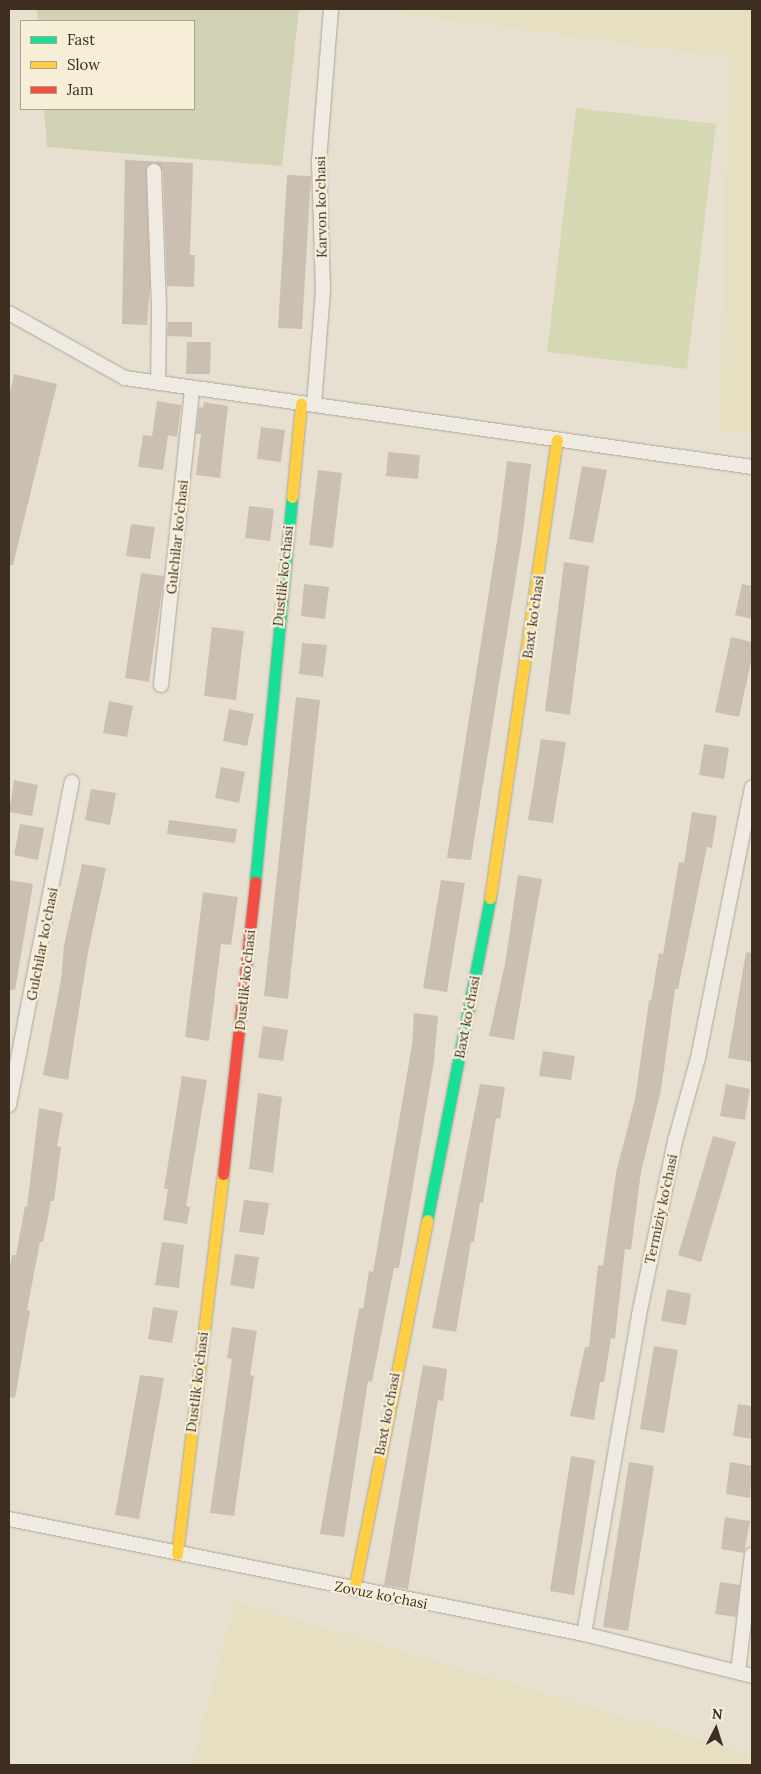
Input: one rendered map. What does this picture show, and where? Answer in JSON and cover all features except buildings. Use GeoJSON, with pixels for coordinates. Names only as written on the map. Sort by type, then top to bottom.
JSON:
{"type":"FeatureCollection","features":[{"type":"Feature","properties":{"kind":"street","name":"Karvon ko'chasi"},"geometry":{"type":"LineString","coordinates":[[307,404],[323,290],[319,161],[331,9]]}},
{"type":"Feature","properties":{"kind":"street"},"geometry":{"type":"LineString","coordinates":[[154,171],[159,306],[158,383]]}},
{"type":"Feature","properties":{"kind":"street"},"geometry":{"type":"LineString","coordinates":[[9,313],[125,378],[752,467]]}},
{"type":"Feature","properties":{"kind":"street","name":"Gulchilar ko'chasi"},"geometry":{"type":"LineString","coordinates":[[161,685],[192,388]]}},
{"type":"Feature","properties":{"kind":"street","name":"Dustlik ko'chasi"},"geometry":{"type":"LineString","coordinates":[[177,1554],[241,1022],[307,404]]}},
{"type":"Feature","properties":{"kind":"street","name":"Baxt ko'chasi"},"geometry":{"type":"LineString","coordinates":[[354,1590],[489,904],[557,440]]}},
{"type":"Feature","properties":{"kind":"street","name":"Gulchilar ko'chasi"},"geometry":{"type":"LineString","coordinates":[[9,1105],[72,782]]}},
{"type":"Feature","properties":{"kind":"street","name":"Termiziy ko'chasi"},"geometry":{"type":"LineString","coordinates":[[584,1634],[639,1315],[675,1141],[698,1058],[752,788]]}},
{"type":"Feature","properties":{"kind":"street","name":"Zovuz ko'chasi"},"geometry":{"type":"LineString","coordinates":[[9,1519],[354,1590],[584,1634],[752,1676]]}},
{"type":"Feature","properties":{"kind":"street"},"geometry":{"type":"LineString","coordinates":[[738,1672],[752,1555]]}},
{"type":"Feature","properties":{"kind":"shaded area"},"geometry":{"type":"Polygon","coordinates":[[[752,9],[752,432],[720,432],[728,58],[378,10],[752,9]]]}},
{"type":"Feature","properties":{"kind":"shaded area"},"geometry":{"type":"Polygon","coordinates":[[[235,1601],[752,1755],[752,1765],[191,1765],[235,1601]]]}},
{"type":"Feature","properties":{"kind":"green space"},"geometry":{"type":"Polygon","coordinates":[[[37,9],[299,9],[282,166],[47,147],[44,110],[195,110],[195,20],[38,20],[37,9]]]}},
{"type":"Feature","properties":{"kind":"green space"},"geometry":{"type":"Polygon","coordinates":[[[576,108],[716,124],[687,369],[547,352],[576,108]]]}},
{"type":"Feature","properties":{"kind":"traffic: fast"},"geometry":{"type":"LineString","coordinates":[[255,882],[292,497]]}},
{"type":"Feature","properties":{"kind":"traffic: fast"},"geometry":{"type":"LineString","coordinates":[[427,1220],[490,898]]}},
{"type":"Feature","properties":{"kind":"traffic: slow"},"geometry":{"type":"LineString","coordinates":[[292,497],[301,403]]}},
{"type":"Feature","properties":{"kind":"traffic: slow"},"geometry":{"type":"LineString","coordinates":[[490,898],[557,440]]}},
{"type":"Feature","properties":{"kind":"traffic: slow"},"geometry":{"type":"LineString","coordinates":[[177,1554],[223,1174]]}},
{"type":"Feature","properties":{"kind":"traffic: slow"},"geometry":{"type":"LineString","coordinates":[[354,1590],[427,1220]]}},
{"type":"Feature","properties":{"kind":"traffic: jam"},"geometry":{"type":"LineString","coordinates":[[223,1174],[255,882]]}}]}
